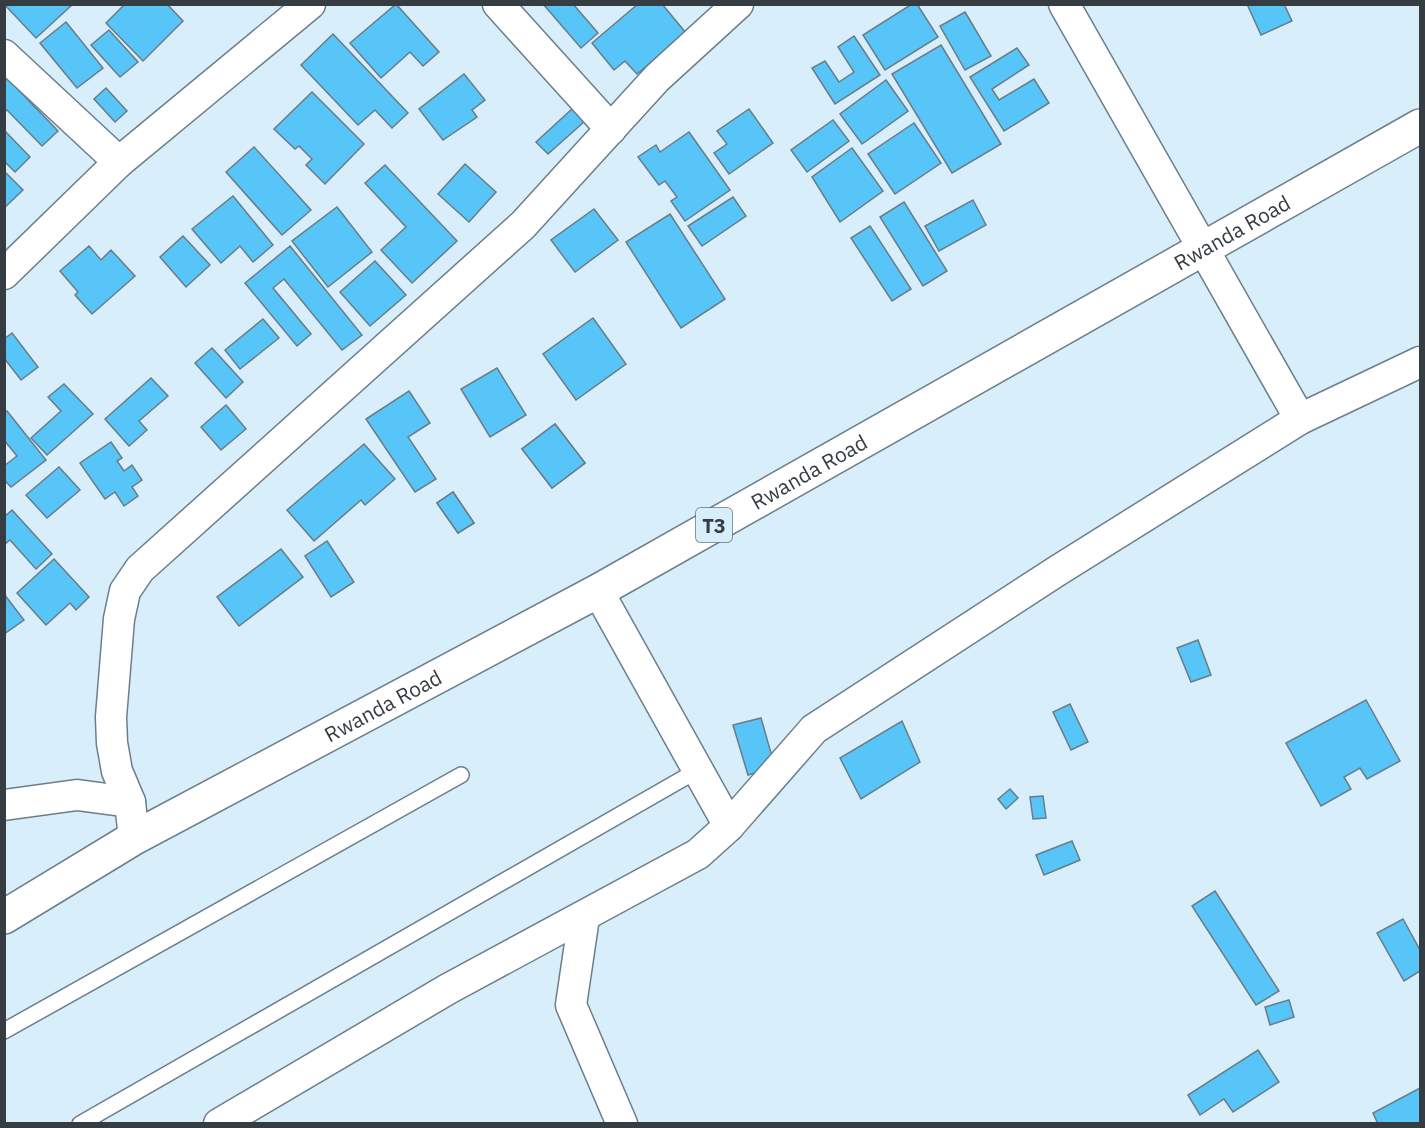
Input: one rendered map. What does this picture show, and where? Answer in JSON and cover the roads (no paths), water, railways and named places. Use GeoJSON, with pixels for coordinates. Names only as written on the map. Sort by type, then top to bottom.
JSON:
{"type":"FeatureCollection","features":[{"type":"Feature","properties":{"kind":"highway","name":"Rwanda Road"},"geometry":{"type":"LineString","coordinates":[[4,917],[134,838],[598,591],[1420,126]]}},
{"type":"Feature","properties":{"kind":"street"},"geometry":{"type":"LineString","coordinates":[[4,274],[119,162],[310,4]]}},
{"type":"Feature","properties":{"kind":"street"},"geometry":{"type":"LineString","coordinates":[[498,4],[611,129]]}},
{"type":"Feature","properties":{"kind":"street"},"geometry":{"type":"LineString","coordinates":[[134,838],[130,802],[117,771],[112,743],[111,717],[119,619],[125,591],[140,569],[523,225],[657,78],[738,4]]}},
{"type":"Feature","properties":{"kind":"street"},"geometry":{"type":"LineString","coordinates":[[1064,4],[1300,419]]}},
{"type":"Feature","properties":{"kind":"street"},"geometry":{"type":"LineString","coordinates":[[4,55],[119,162]]}},
{"type":"Feature","properties":{"kind":"street"},"geometry":{"type":"LineString","coordinates":[[219,1124],[448,989],[698,854],[729,826],[814,729],[1067,565],[1300,419],[1420,362]]}},
{"type":"Feature","properties":{"kind":"street"},"geometry":{"type":"LineString","coordinates":[[598,591],[729,826]]}},
{"type":"Feature","properties":{"kind":"street"},"geometry":{"type":"LineString","coordinates":[[4,821],[17,803],[77,795],[130,802]]}},
{"type":"Feature","properties":{"kind":"street"},"geometry":{"type":"LineString","coordinates":[[584,917],[571,1005],[622,1124]]}},
{"type":"Feature","properties":{"kind":"lane"},"geometry":{"type":"LineString","coordinates":[[80,1124],[698,770]]}},
{"type":"Feature","properties":{"kind":"lane"},"geometry":{"type":"LineString","coordinates":[[4,1031],[461,775]]}}]}
